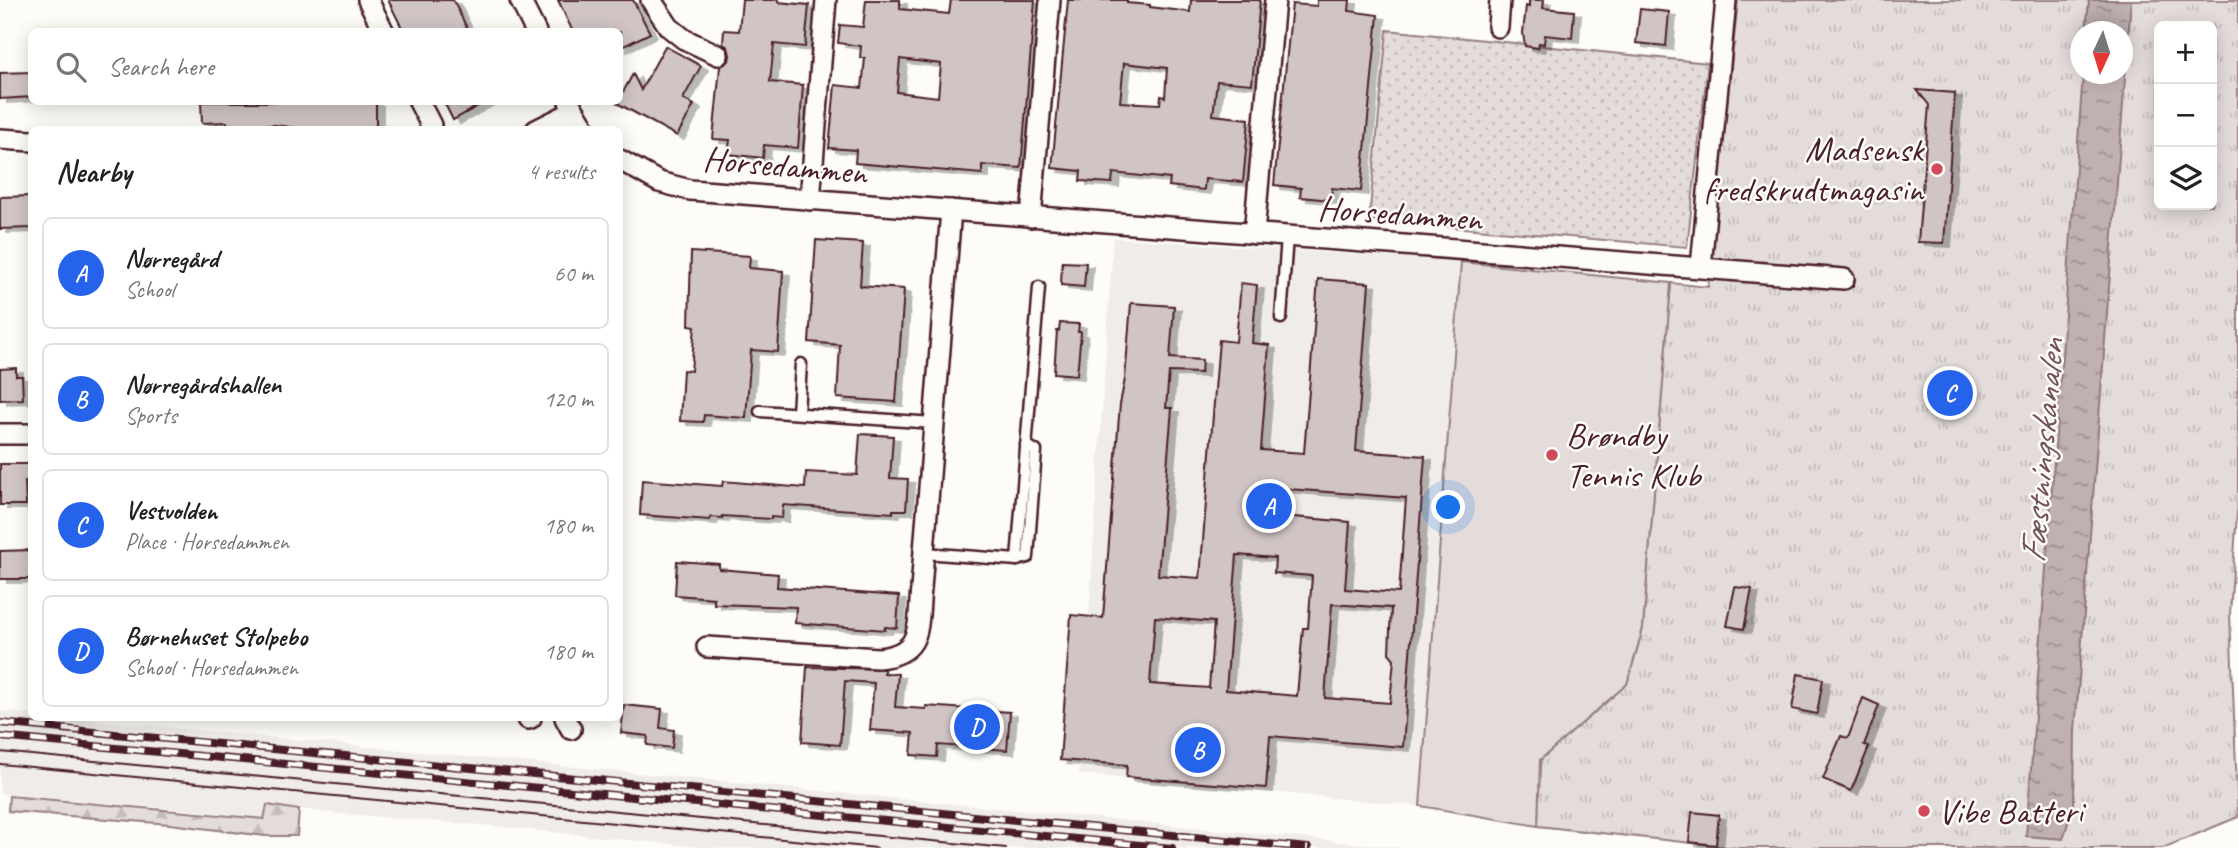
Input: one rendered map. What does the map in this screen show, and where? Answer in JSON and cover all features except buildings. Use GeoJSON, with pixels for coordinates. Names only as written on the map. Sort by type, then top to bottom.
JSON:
{"type":"FeatureCollection","features":[{"type":"Feature","properties":{"kind":"street"},"geometry":{"type":"LineString","coordinates":[[369,0],[382,28]]}},
{"type":"Feature","properties":{"kind":"street"},"geometry":{"type":"LineString","coordinates":[[520,0],[534,28]]}},
{"type":"Feature","properties":{"kind":"street"},"geometry":{"type":"LineString","coordinates":[[652,0],[668,27],[684,39],[718,55]]}},
{"type":"Feature","properties":{"kind":"street"},"geometry":{"type":"LineString","coordinates":[[810,200],[826,0]]}},
{"type":"Feature","properties":{"kind":"street"},"geometry":{"type":"LineString","coordinates":[[1031,217],[1050,0]]}},
{"type":"Feature","properties":{"kind":"street"},"geometry":{"type":"LineString","coordinates":[[1254,234],[1275,0]]}},
{"type":"Feature","properties":{"kind":"street"},"geometry":{"type":"LineString","coordinates":[[1498,27],[1500,0]]}},
{"type":"Feature","properties":{"kind":"street"},"geometry":{"type":"LineString","coordinates":[[1701,267],[1726,0]]}},
{"type":"Feature","properties":{"kind":"street"},"geometry":{"type":"LineString","coordinates":[[421,105],[431,125]]}},
{"type":"Feature","properties":{"kind":"street"},"geometry":{"type":"LineString","coordinates":[[542,126],[571,106],[584,126]]}},
{"type":"Feature","properties":{"kind":"street"},"geometry":{"type":"LineString","coordinates":[[0,139],[28,141]]}},
{"type":"Feature","properties":{"kind":"street","name":"Horsedammen"},"geometry":{"type":"LineString","coordinates":[[623,163],[659,182],[690,190],[1844,279]]}},
{"type":"Feature","properties":{"kind":"street"},"geometry":{"type":"LineString","coordinates":[[707,647],[878,658],[896,656],[910,648],[916,633],[924,553],[951,210]]}},
{"type":"Feature","properties":{"kind":"street"},"geometry":{"type":"LineString","coordinates":[[0,434],[28,435]]}},
{"type":"Feature","properties":{"kind":"lane"},"geometry":{"type":"LineString","coordinates":[[1281,318],[1287,237]]}},
{"type":"Feature","properties":{"kind":"lane"},"geometry":{"type":"LineString","coordinates":[[924,553],[1017,560],[1039,287]]}},
{"type":"Feature","properties":{"kind":"lane"},"geometry":{"type":"LineString","coordinates":[[798,413],[802,364]]}},
{"type":"Feature","properties":{"kind":"lane"},"geometry":{"type":"LineString","coordinates":[[760,411],[934,423]]}},
{"type":"Feature","properties":{"kind":"shaded area"},"geometry":{"type":"Polygon","coordinates":[[[1113,238],[1461,262],[1420,806],[1079,774],[1113,238]]]}},
{"type":"Feature","properties":{"kind":"shaded area"},"geometry":{"type":"Polygon","coordinates":[[[0,711],[28,714],[28,721],[103,721],[1405,848],[709,848],[268,805],[265,819],[0,794],[0,711]]]}},
{"type":"Feature","properties":{"kind":"green space"},"geometry":{"type":"Polygon","coordinates":[[[1738,0],[2238,0],[2238,499],[2230,614],[2238,817],[2163,848],[1737,848],[1538,826],[1540,760],[1627,684],[1643,628],[1671,283],[1708,287],[1738,0]]]}},
{"type":"Feature","properties":{"kind":"green space"},"geometry":{"type":"Polygon","coordinates":[[[1387,30],[1708,63],[1687,247],[1369,220],[1387,30]]]}},
{"type":"Feature","properties":{"kind":"green space","name":"Brøndby Tennis Klub"},"geometry":{"type":"Polygon","coordinates":[[[1461,262],[1671,283],[1643,628],[1627,684],[1540,760],[1538,826],[1420,806],[1461,262]]]}},
{"type":"Feature","properties":{"kind":"green space"},"geometry":{"type":"Polygon","coordinates":[[[9,796],[264,819],[267,805],[299,810],[297,836],[265,836],[170,824],[8,811],[9,796]]]}},
{"type":"Feature","properties":{"kind":"water"},"geometry":{"type":"Polygon","coordinates":[[[2089,0],[2131,0],[2129,21],[2087,21],[2089,0]]]}},
{"type":"Feature","properties":{"kind":"water"},"geometry":{"type":"Polygon","coordinates":[[[2082,84],[2125,84],[2075,731],[2074,804],[2063,839],[2026,836],[2082,84]]]}},
{"type":"Feature","properties":{"kind":"tram line"},"geometry":{"type":"LineString","coordinates":[[0,752],[1006,848]]}},
{"type":"Feature","properties":{"kind":"tram line"},"geometry":{"type":"LineString","coordinates":[[0,764],[877,848]]}},
{"type":"Feature","properties":{"kind":"railway"},"geometry":{"type":"LineString","coordinates":[[0,723],[1308,848]]}},
{"type":"Feature","properties":{"kind":"railway"},"geometry":{"type":"LineString","coordinates":[[0,737],[1172,848]]}},
{"type":"Feature","properties":{"kind":"place","name":"Madsensk fredskrudtmagasin"},"geometry":{"type":"Point","coordinates":[1937,169]}},
{"type":"Feature","properties":{"kind":"place","name":"Vestvolden"},"geometry":{"type":"Point","coordinates":[1950,393]}},
{"type":"Feature","properties":{"kind":"place","name":"Brøndby Tennis Klub"},"geometry":{"type":"Point","coordinates":[1552,455]}},
{"type":"Feature","properties":{"kind":"place","name":"Nørregård"},"geometry":{"type":"Point","coordinates":[1269,506]}},
{"type":"Feature","properties":{"kind":"place","name":"Børnehuset Stolpebo"},"geometry":{"type":"Point","coordinates":[977,727]}},
{"type":"Feature","properties":{"kind":"place","name":"Nørregårdshallen"},"geometry":{"type":"Point","coordinates":[1198,750]}},
{"type":"Feature","properties":{"kind":"place","name":"Vibe Batteri"},"geometry":{"type":"Point","coordinates":[1924,811]}},
{"type":"Feature","properties":{"kind":"water label","name":"Fæstningskanalen"},"geometry":{"type":"Point","coordinates":[2041,451]}}]}
